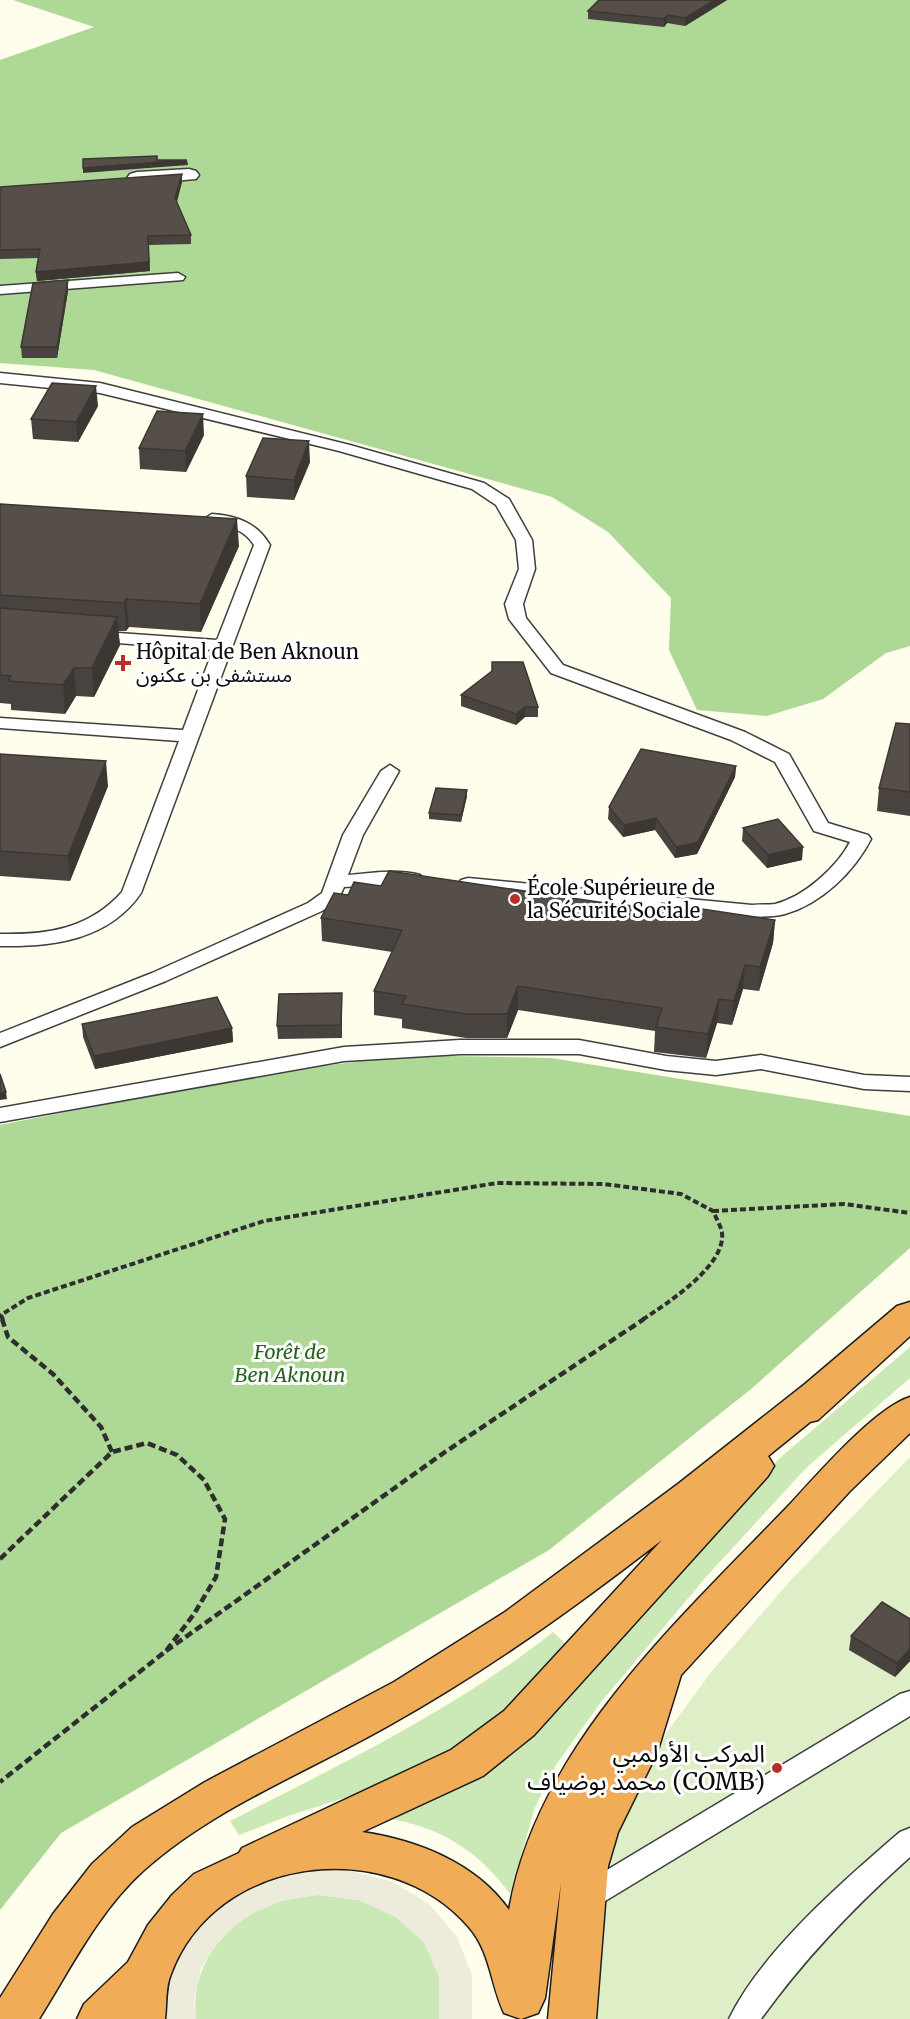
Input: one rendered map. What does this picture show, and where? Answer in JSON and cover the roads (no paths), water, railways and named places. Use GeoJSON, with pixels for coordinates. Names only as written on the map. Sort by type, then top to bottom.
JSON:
{"type":"FeatureCollection","features":[{"type":"Feature","properties":{"kind":"highway"},"geometry":{"type":"LineString","coordinates":[[13,2019],[84,1908],[109,1876],[154,1837],[251,1780],[391,1705],[477,1652],[621,1549],[819,1394],[910,1315]]}},
{"type":"Feature","properties":{"kind":"highway"},"geometry":{"type":"LineString","coordinates":[[101,2019],[144,1998],[170,1928],[208,1889],[258,1862],[467,1763],[497,1742],[519,1722],[819,1394]]}},
{"type":"Feature","properties":{"kind":"highway"},"geometry":{"type":"LineString","coordinates":[[519,2009],[535,1890],[547,1851],[572,1796],[607,1737],[664,1663],[847,1470],[910,1411]]}},
{"type":"Feature","properties":{"kind":"highway"},"geometry":{"type":"LineString","coordinates":[[572,2019],[580,1901],[585,1866],[595,1832],[635,1753],[649,1717],[664,1663]]}},
{"type":"Feature","properties":{"kind":"highway"},"geometry":{"type":"LineString","coordinates":[[258,1862],[316,1848],[376,1851],[431,1869],[477,1902],[508,1946],[519,2009]]}},
{"type":"Feature","properties":{"kind":"street"},"geometry":{"type":"LineString","coordinates":[[118,180],[189,175]]}},
{"type":"Feature","properties":{"kind":"lane"},"geometry":{"type":"LineString","coordinates":[[0,290],[178,277]]}},
{"type":"Feature","properties":{"kind":"lane"},"geometry":{"type":"LineString","coordinates":[[0,378],[100,388],[344,448],[478,486],[503,502],[524,540],[527,569],[514,604],[518,619],[532,635],[549,662],[557,669],[738,736],[782,758],[821,827],[861,839],[855,853],[834,877],[781,908],[741,910],[452,883]]}},
{"type":"Feature","properties":{"kind":"lane"},"geometry":{"type":"LineString","coordinates":[[0,940],[59,938],[83,930],[121,907],[131,892],[262,546],[253,531],[243,525],[219,519],[196,518]]}},
{"type":"Feature","properties":{"kind":"lane"},"geometry":{"type":"LineString","coordinates":[[71,634],[224,645]]}},
{"type":"Feature","properties":{"kind":"lane"},"geometry":{"type":"LineString","coordinates":[[0,723],[190,736]]}},
{"type":"Feature","properties":{"kind":"lane"},"geometry":{"type":"LineString","coordinates":[[0,1041],[159,977],[315,907],[331,896],[353,835],[390,771]]}},
{"type":"Feature","properties":{"kind":"lane"},"geometry":{"type":"LineString","coordinates":[[335,882],[392,877],[428,880]]}},
{"type":"Feature","properties":{"kind":"lane"},"geometry":{"type":"LineString","coordinates":[[0,1115],[344,1054],[460,1047],[504,1049],[579,1047],[666,1063],[716,1068],[761,1062],[864,1082],[910,1084]]}},
{"type":"Feature","properties":{"kind":"lane"},"geometry":{"type":"LineString","coordinates":[[580,1901],[910,1702]]}},
{"type":"Feature","properties":{"kind":"lane"},"geometry":{"type":"LineString","coordinates":[[744,2019],[782,1966],[846,1896],[910,1840]]}},
{"type":"Feature","properties":{"kind":"place","name":"Hôpital de Ben Aknoun مستشفى بن عكنون"},"geometry":{"type":"Point","coordinates":[123,663]}},
{"type":"Feature","properties":{"kind":"place","name":"École Supérieure de la Sécurité Sociale"},"geometry":{"type":"Point","coordinates":[515,899]}},
{"type":"Feature","properties":{"kind":"place","name":"المركب الأولمبي محمد بوضياف (COMB)"},"geometry":{"type":"Point","coordinates":[777,1768]}},
{"type":"Feature","properties":{"kind":"park label","name":"Forêt de Ben Aknoun"},"geometry":{"type":"Point","coordinates":[290,1364]}}]}
